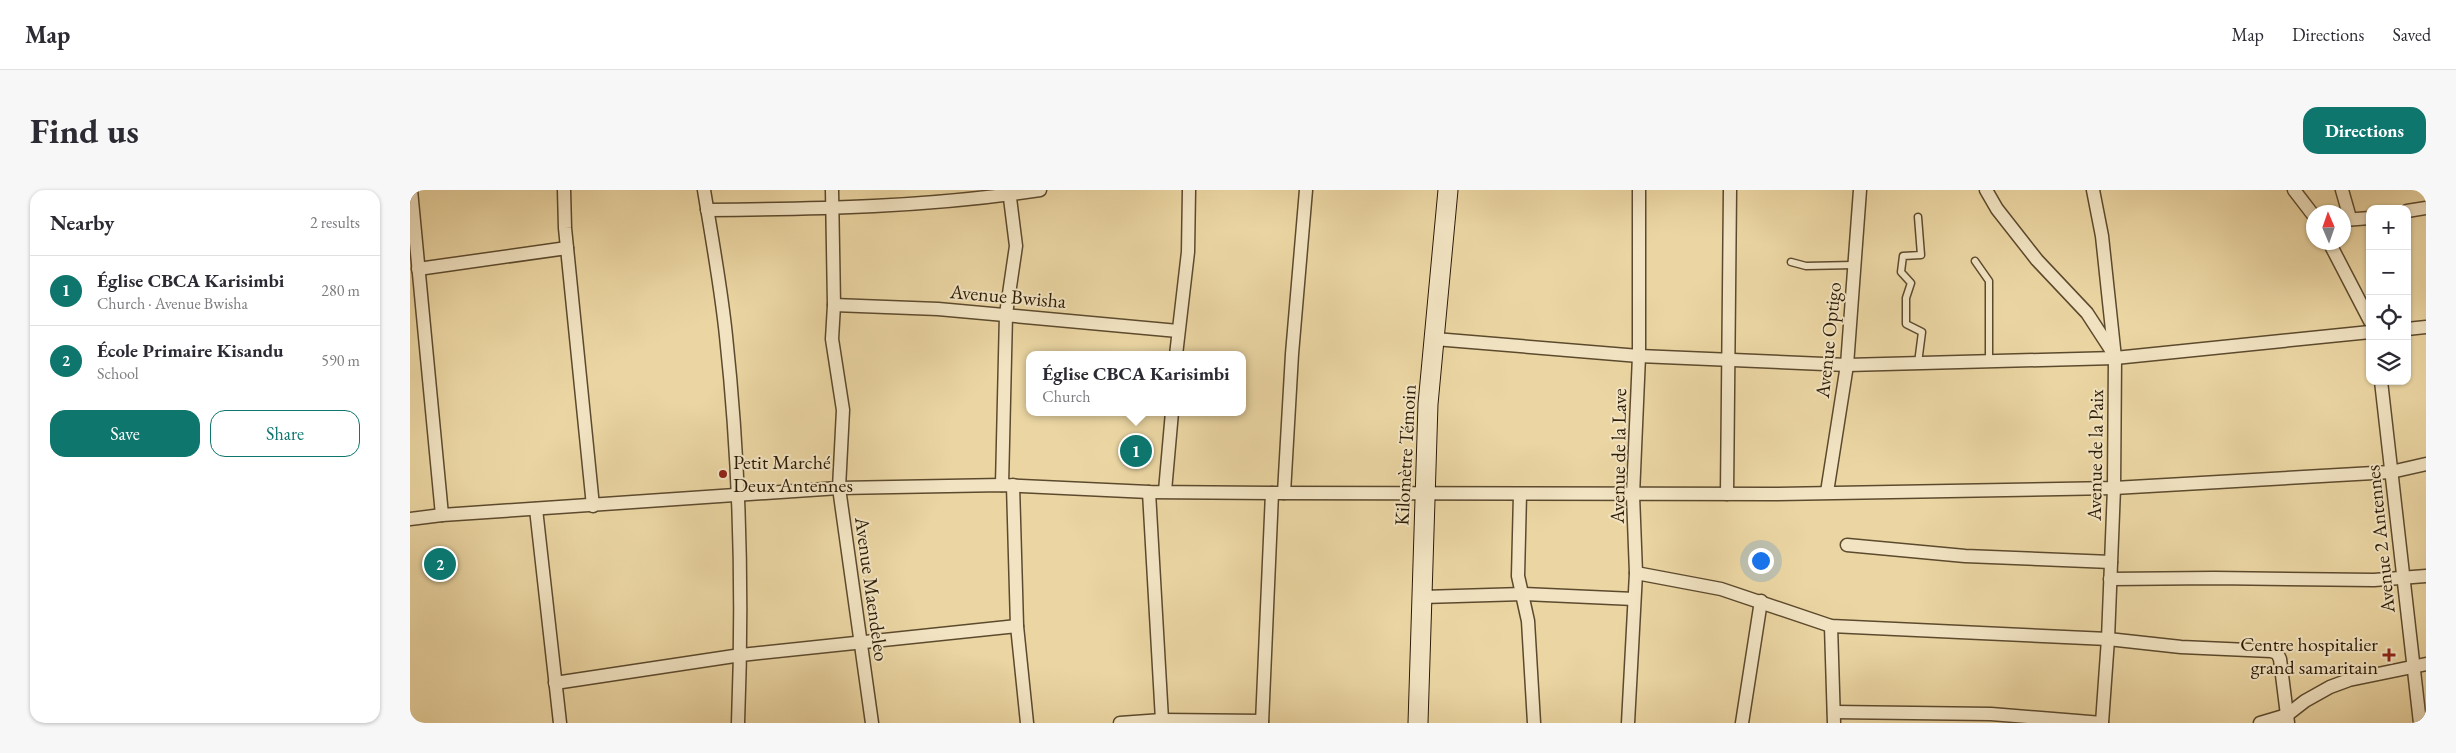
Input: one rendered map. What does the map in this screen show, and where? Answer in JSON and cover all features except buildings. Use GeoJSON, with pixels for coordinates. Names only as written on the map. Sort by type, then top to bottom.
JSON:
{"type":"FeatureCollection","features":[{"type":"Feature","properties":{"kind":"main road","name":"Kilomètre Témoin"},"geometry":{"type":"LineString","coordinates":[[1418,723],[1428,404],[1448,190]]}},
{"type":"Feature","properties":{"kind":"street"},"geometry":{"type":"LineString","coordinates":[[411,190],[442,515]]}},
{"type":"Feature","properties":{"kind":"street"},"geometry":{"type":"LineString","coordinates":[[564,190],[567,248],[593,506]]}},
{"type":"Feature","properties":{"kind":"street"},"geometry":{"type":"LineString","coordinates":[[704,190],[726,336],[739,495],[740,655],[738,723]]}},
{"type":"Feature","properties":{"kind":"street","name":"Avenue Maendeleo"},"geometry":{"type":"LineString","coordinates":[[832,190],[834,304],[832,339],[843,410],[839,488],[872,723]]}},
{"type":"Feature","properties":{"kind":"street"},"geometry":{"type":"LineString","coordinates":[[707,210],[832,208],[1040,190]]}},
{"type":"Feature","properties":{"kind":"street"},"geometry":{"type":"LineString","coordinates":[[1176,351],[1188,252],[1189,190]]}},
{"type":"Feature","properties":{"kind":"street"},"geometry":{"type":"LineString","coordinates":[[1120,723],[1262,722],[1278,493],[1306,190]]}},
{"type":"Feature","properties":{"kind":"street","name":"Avenue de la Lave"},"geometry":{"type":"LineString","coordinates":[[1628,723],[1636,573],[1633,495],[1639,356],[1639,190]]}},
{"type":"Feature","properties":{"kind":"street"},"geometry":{"type":"LineString","coordinates":[[1727,494],[1730,190]]}},
{"type":"Feature","properties":{"kind":"street","name":"Avenue Optigo"},"geometry":{"type":"LineString","coordinates":[[1827,492],[1847,365],[1860,190]]}},
{"type":"Feature","properties":{"kind":"street"},"geometry":{"type":"LineString","coordinates":[[1986,190],[1997,209],[2037,260],[2087,313],[2116,358]]}},
{"type":"Feature","properties":{"kind":"street","name":"Avenue de la Paix"},"geometry":{"type":"LineString","coordinates":[[2092,190],[2102,236],[2116,358],[2114,488],[2108,640],[2102,723]]}},
{"type":"Feature","properties":{"kind":"street"},"geometry":{"type":"LineString","coordinates":[[2294,190],[2306,206]]}},
{"type":"Feature","properties":{"kind":"street"},"geometry":{"type":"LineString","coordinates":[[2342,190],[2345,205]]}},
{"type":"Feature","properties":{"kind":"street"},"geometry":{"type":"LineString","coordinates":[[1010,192],[1016,246],[1006,314],[1008,485],[1017,626],[1027,723]]}},
{"type":"Feature","properties":{"kind":"street"},"geometry":{"type":"LineString","coordinates":[[2411,211],[2426,208]]}},
{"type":"Feature","properties":{"kind":"street"},"geometry":{"type":"LineString","coordinates":[[2351,219],[2366,218]]}},
{"type":"Feature","properties":{"kind":"street"},"geometry":{"type":"LineString","coordinates":[[418,269],[567,248]]}},
{"type":"Feature","properties":{"kind":"street"},"geometry":{"type":"LineString","coordinates":[[2333,250],[2366,313]]}},
{"type":"Feature","properties":{"kind":"street","name":"Avenue Bwisha"},"geometry":{"type":"LineString","coordinates":[[834,304],[1006,314],[1178,331]]}},
{"type":"Feature","properties":{"kind":"street"},"geometry":{"type":"LineString","coordinates":[[2411,329],[2426,327]]}},
{"type":"Feature","properties":{"kind":"street"},"geometry":{"type":"LineString","coordinates":[[1435,338],[1639,356],[1847,365],[2116,358],[2366,332]]}},
{"type":"Feature","properties":{"kind":"street","name":"Avenue 2 Antennes"},"geometry":{"type":"LineString","coordinates":[[2381,385],[2402,579],[2420,723]]}},
{"type":"Feature","properties":{"kind":"street"},"geometry":{"type":"LineString","coordinates":[[1165,492],[1172,416]]}},
{"type":"Feature","properties":{"kind":"street"},"geometry":{"type":"LineString","coordinates":[[410,519],[442,515],[839,488],[1008,485],[1149,492],[1425,495],[1727,494],[2114,488],[2391,472],[2426,464]]}},
{"type":"Feature","properties":{"kind":"street"},"geometry":{"type":"LineString","coordinates":[[1149,492],[1163,722]]}},
{"type":"Feature","properties":{"kind":"street"},"geometry":{"type":"LineString","coordinates":[[1520,494],[1518,576],[1528,621],[1534,723]]}},
{"type":"Feature","properties":{"kind":"street"},"geometry":{"type":"LineString","coordinates":[[536,510],[560,723]]}},
{"type":"Feature","properties":{"kind":"street"},"geometry":{"type":"LineString","coordinates":[[1847,545],[1965,556],[2111,562]]}},
{"type":"Feature","properties":{"kind":"street"},"geometry":{"type":"LineString","coordinates":[[1636,573],[1721,588],[1831,626],[2108,640],[2277,653],[2284,683],[2287,719]]}},
{"type":"Feature","properties":{"kind":"street"},"geometry":{"type":"LineString","coordinates":[[2110,579],[2402,579],[2426,576]]}},
{"type":"Feature","properties":{"kind":"street"},"geometry":{"type":"LineString","coordinates":[[1422,597],[1523,594],[1634,598]]}},
{"type":"Feature","properties":{"kind":"street"},"geometry":{"type":"LineString","coordinates":[[1742,723],[1761,601]]}},
{"type":"Feature","properties":{"kind":"street"},"geometry":{"type":"LineString","coordinates":[[555,683],[740,655],[1017,626]]}},
{"type":"Feature","properties":{"kind":"street"},"geometry":{"type":"LineString","coordinates":[[1831,626],[1834,717],[1982,714],[2102,723]]}},
{"type":"Feature","properties":{"kind":"street"},"geometry":{"type":"LineString","coordinates":[[2260,723],[2287,719],[2305,701],[2330,687],[2349,680],[2426,664]]}},
{"type":"Feature","properties":{"kind":"lane"},"geometry":{"type":"LineString","coordinates":[[1918,217],[1921,255],[1903,256],[1901,272],[1911,283],[1906,298],[1906,324],[1922,332],[1918,363]]}},
{"type":"Feature","properties":{"kind":"lane"},"geometry":{"type":"LineString","coordinates":[[1975,261],[1989,281],[1989,361]]}},
{"type":"Feature","properties":{"kind":"lane"},"geometry":{"type":"LineString","coordinates":[[1791,262],[1806,266],[1854,265]]}},
{"type":"Feature","properties":{"kind":"place","name":"Église CBCA Karisimbi"},"geometry":{"type":"Point","coordinates":[1136,451]}},
{"type":"Feature","properties":{"kind":"place","name":"Petit Marché Deux Antennes"},"geometry":{"type":"Point","coordinates":[723,474]}},
{"type":"Feature","properties":{"kind":"place","name":"École Primaire Kisandu"},"geometry":{"type":"Point","coordinates":[440,564]}},
{"type":"Feature","properties":{"kind":"place","name":"Centre hospitalier grand samaritain"},"geometry":{"type":"Point","coordinates":[2389,655]}}]}
